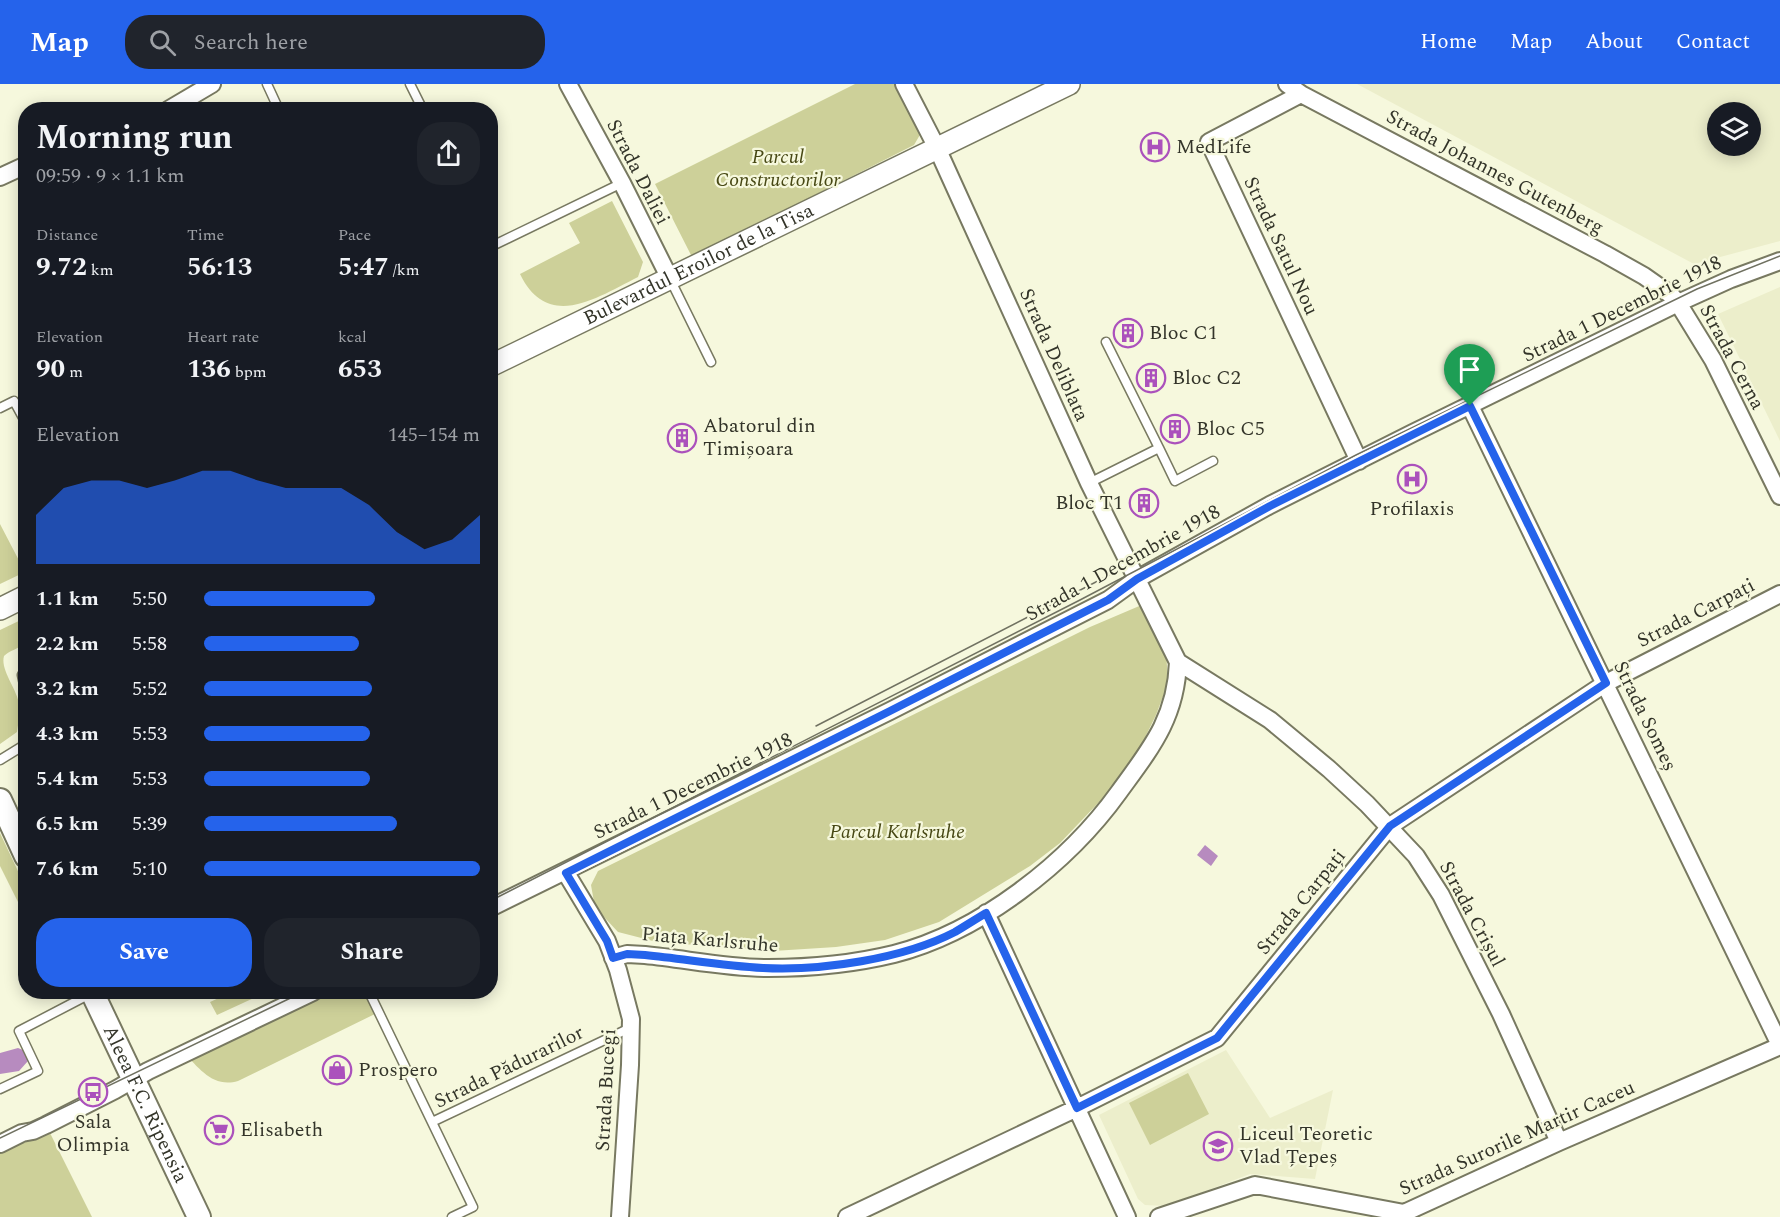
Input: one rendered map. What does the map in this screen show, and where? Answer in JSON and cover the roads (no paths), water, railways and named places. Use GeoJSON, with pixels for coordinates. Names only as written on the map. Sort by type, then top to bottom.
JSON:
{"type":"FeatureCollection","features":[{"type":"Feature","properties":{"kind":"main road"},"geometry":{"type":"LineString","coordinates":[[0,800],[18,838]]}},
{"type":"Feature","properties":{"kind":"main road","name":"Aleea F.C. Ripensia"},"geometry":{"type":"LineString","coordinates":[[95,999],[199,1217]]}},
{"type":"Feature","properties":{"kind":"street"},"geometry":{"type":"LineString","coordinates":[[182,102],[212,84]]}},
{"type":"Feature","properties":{"kind":"street","name":"Strada Daliei"},"geometry":{"type":"LineString","coordinates":[[568,84],[622,183],[670,279]]}},
{"type":"Feature","properties":{"kind":"street","name":"Strada Deliblata"},"geometry":{"type":"LineString","coordinates":[[904,84],[937,148],[1089,483],[1137,579]]}},
{"type":"Feature","properties":{"kind":"street","name":"Bulevardul Eroilor de la Tisa"},"geometry":{"type":"LineString","coordinates":[[498,362],[1069,84]]}},
{"type":"Feature","properties":{"kind":"street","name":"Strada Johannes Gutenberg"},"geometry":{"type":"LineString","coordinates":[[1294,89],[1605,254],[1644,276],[1671,295],[1678,303]]}},
{"type":"Feature","properties":{"kind":"street","name":"Strada Satul Nou"},"geometry":{"type":"LineString","coordinates":[[1294,89],[1209,142],[1359,462]]}},
{"type":"Feature","properties":{"kind":"street"},"geometry":{"type":"LineString","coordinates":[[0,177],[18,169]]}},
{"type":"Feature","properties":{"kind":"street","name":"Strada 1 Decembrie 1918"},"geometry":{"type":"LineString","coordinates":[[498,905],[1102,603],[1137,579],[1270,506],[1678,303],[1731,279],[1780,261]]}},
{"type":"Feature","properties":{"kind":"street","name":"Strada Cerna"},"geometry":{"type":"LineString","coordinates":[[1678,303],[1713,360],[1780,496]]}},
{"type":"Feature","properties":{"kind":"street","name":"Strada Someș"},"geometry":{"type":"LineString","coordinates":[[1470,406],[1780,1046]]}},
{"type":"Feature","properties":{"kind":"street"},"geometry":{"type":"LineString","coordinates":[[1137,579],[1178,662]]}},
{"type":"Feature","properties":{"kind":"street","name":"Strada Carpați"},"geometry":{"type":"LineString","coordinates":[[847,1217],[1077,1108],[1217,1038],[1390,826],[1606,683],[1780,594]]}},
{"type":"Feature","properties":{"kind":"street"},"geometry":{"type":"LineString","coordinates":[[0,609],[18,600]]}},
{"type":"Feature","properties":{"kind":"street","name":"Strada Crișul"},"geometry":{"type":"LineString","coordinates":[[1178,662],[1270,720],[1329,769],[1390,826],[1416,856],[1442,895],[1501,1014],[1559,1142]]}},
{"type":"Feature","properties":{"kind":"street","name":"Piața Karlsruhe"},"geometry":{"type":"LineString","coordinates":[[613,958],[627,954],[645,955],[766,968],[849,963],[895,954],[953,932],[986,913],[1067,852],[1111,803],[1163,728],[1174,699],[1178,662]]}},
{"type":"Feature","properties":{"kind":"street","name":"Strada Bucegi"},"geometry":{"type":"LineString","coordinates":[[566,873],[607,941],[626,996],[632,1027],[620,1217]]}},
{"type":"Feature","properties":{"kind":"street"},"geometry":{"type":"LineString","coordinates":[[986,913],[1127,1217]]}},
{"type":"Feature","properties":{"kind":"street"},"geometry":{"type":"LineString","coordinates":[[0,1144],[46,1125],[148,1071],[298,999]]}},
{"type":"Feature","properties":{"kind":"street","name":"Strada Surorile Martir Caceu"},"geometry":{"type":"LineString","coordinates":[[1159,1217],[1255,1185],[1405,1215],[1559,1142],[1780,1046]]}},
{"type":"Feature","properties":{"kind":"lane"},"geometry":{"type":"LineString","coordinates":[[267,84],[275,102]]}},
{"type":"Feature","properties":{"kind":"lane"},"geometry":{"type":"LineString","coordinates":[[410,84],[419,102]]}},
{"type":"Feature","properties":{"kind":"lane"},"geometry":{"type":"LineString","coordinates":[[498,243],[622,183]]}},
{"type":"Feature","properties":{"kind":"lane"},"geometry":{"type":"LineString","coordinates":[[670,279],[711,362]]}},
{"type":"Feature","properties":{"kind":"lane"},"geometry":{"type":"LineString","coordinates":[[1106,342],[1176,481],[1213,461]]}},
{"type":"Feature","properties":{"kind":"lane"},"geometry":{"type":"LineString","coordinates":[[0,408],[14,401],[18,408]]}},
{"type":"Feature","properties":{"kind":"lane"},"geometry":{"type":"LineString","coordinates":[[1089,483],[1159,448]]}},
{"type":"Feature","properties":{"kind":"lane"},"geometry":{"type":"LineString","coordinates":[[0,760],[18,749]]}},
{"type":"Feature","properties":{"kind":"lane"},"geometry":{"type":"LineString","coordinates":[[0,1089],[38,1071],[19,1031],[79,999]]}},
{"type":"Feature","properties":{"kind":"lane"},"geometry":{"type":"LineString","coordinates":[[372,999],[473,1207],[452,1217]]}},
{"type":"Feature","properties":{"kind":"lane","name":"Strada Pădurarilor"},"geometry":{"type":"LineString","coordinates":[[432,1122],[632,1027]]}},
{"type":"Feature","properties":{"kind":"tram line"},"geometry":{"type":"LineString","coordinates":[[498,897],[1080,600],[1356,455],[1697,289],[1780,256]]}},
{"type":"Feature","properties":{"kind":"tram line"},"geometry":{"type":"LineString","coordinates":[[816,726],[1158,550]]}},
{"type":"Feature","properties":{"kind":"tram line"},"geometry":{"type":"LineString","coordinates":[[0,1138],[288,999]]}},
{"type":"Feature","properties":{"kind":"place","name":"MedLife"},"geometry":{"type":"Point","coordinates":[1155,147]}},
{"type":"Feature","properties":{"kind":"place","name":"Bloc C1"},"geometry":{"type":"Point","coordinates":[1128,333]}},
{"type":"Feature","properties":{"kind":"place","name":"Bloc C2"},"geometry":{"type":"Point","coordinates":[1151,378]}},
{"type":"Feature","properties":{"kind":"place","name":"Bloc C5"},"geometry":{"type":"Point","coordinates":[1175,429]}},
{"type":"Feature","properties":{"kind":"place","name":"Abatorul din Timișoara"},"geometry":{"type":"Point","coordinates":[682,438]}},
{"type":"Feature","properties":{"kind":"place","name":"Profilaxis"},"geometry":{"type":"Point","coordinates":[1412,479]}},
{"type":"Feature","properties":{"kind":"place","name":"Bloc T1"},"geometry":{"type":"Point","coordinates":[1144,503]}},
{"type":"Feature","properties":{"kind":"place","name":"Prospero"},"geometry":{"type":"Point","coordinates":[337,1070]}},
{"type":"Feature","properties":{"kind":"place","name":"Sala Olimpia"},"geometry":{"type":"Point","coordinates":[93,1092]}},
{"type":"Feature","properties":{"kind":"place","name":"Elisabeth"},"geometry":{"type":"Point","coordinates":[219,1130]}},
{"type":"Feature","properties":{"kind":"place","name":"Liceul Teoretic Vlad Țepeș"},"geometry":{"type":"Point","coordinates":[1218,1146]}},
{"type":"Feature","properties":{"kind":"park label","name":"Parcul Constructorilor"},"geometry":{"type":"Point","coordinates":[778,168]}},
{"type":"Feature","properties":{"kind":"park label","name":"Parcul Karlsruhe"},"geometry":{"type":"Point","coordinates":[897,832]}}]}
